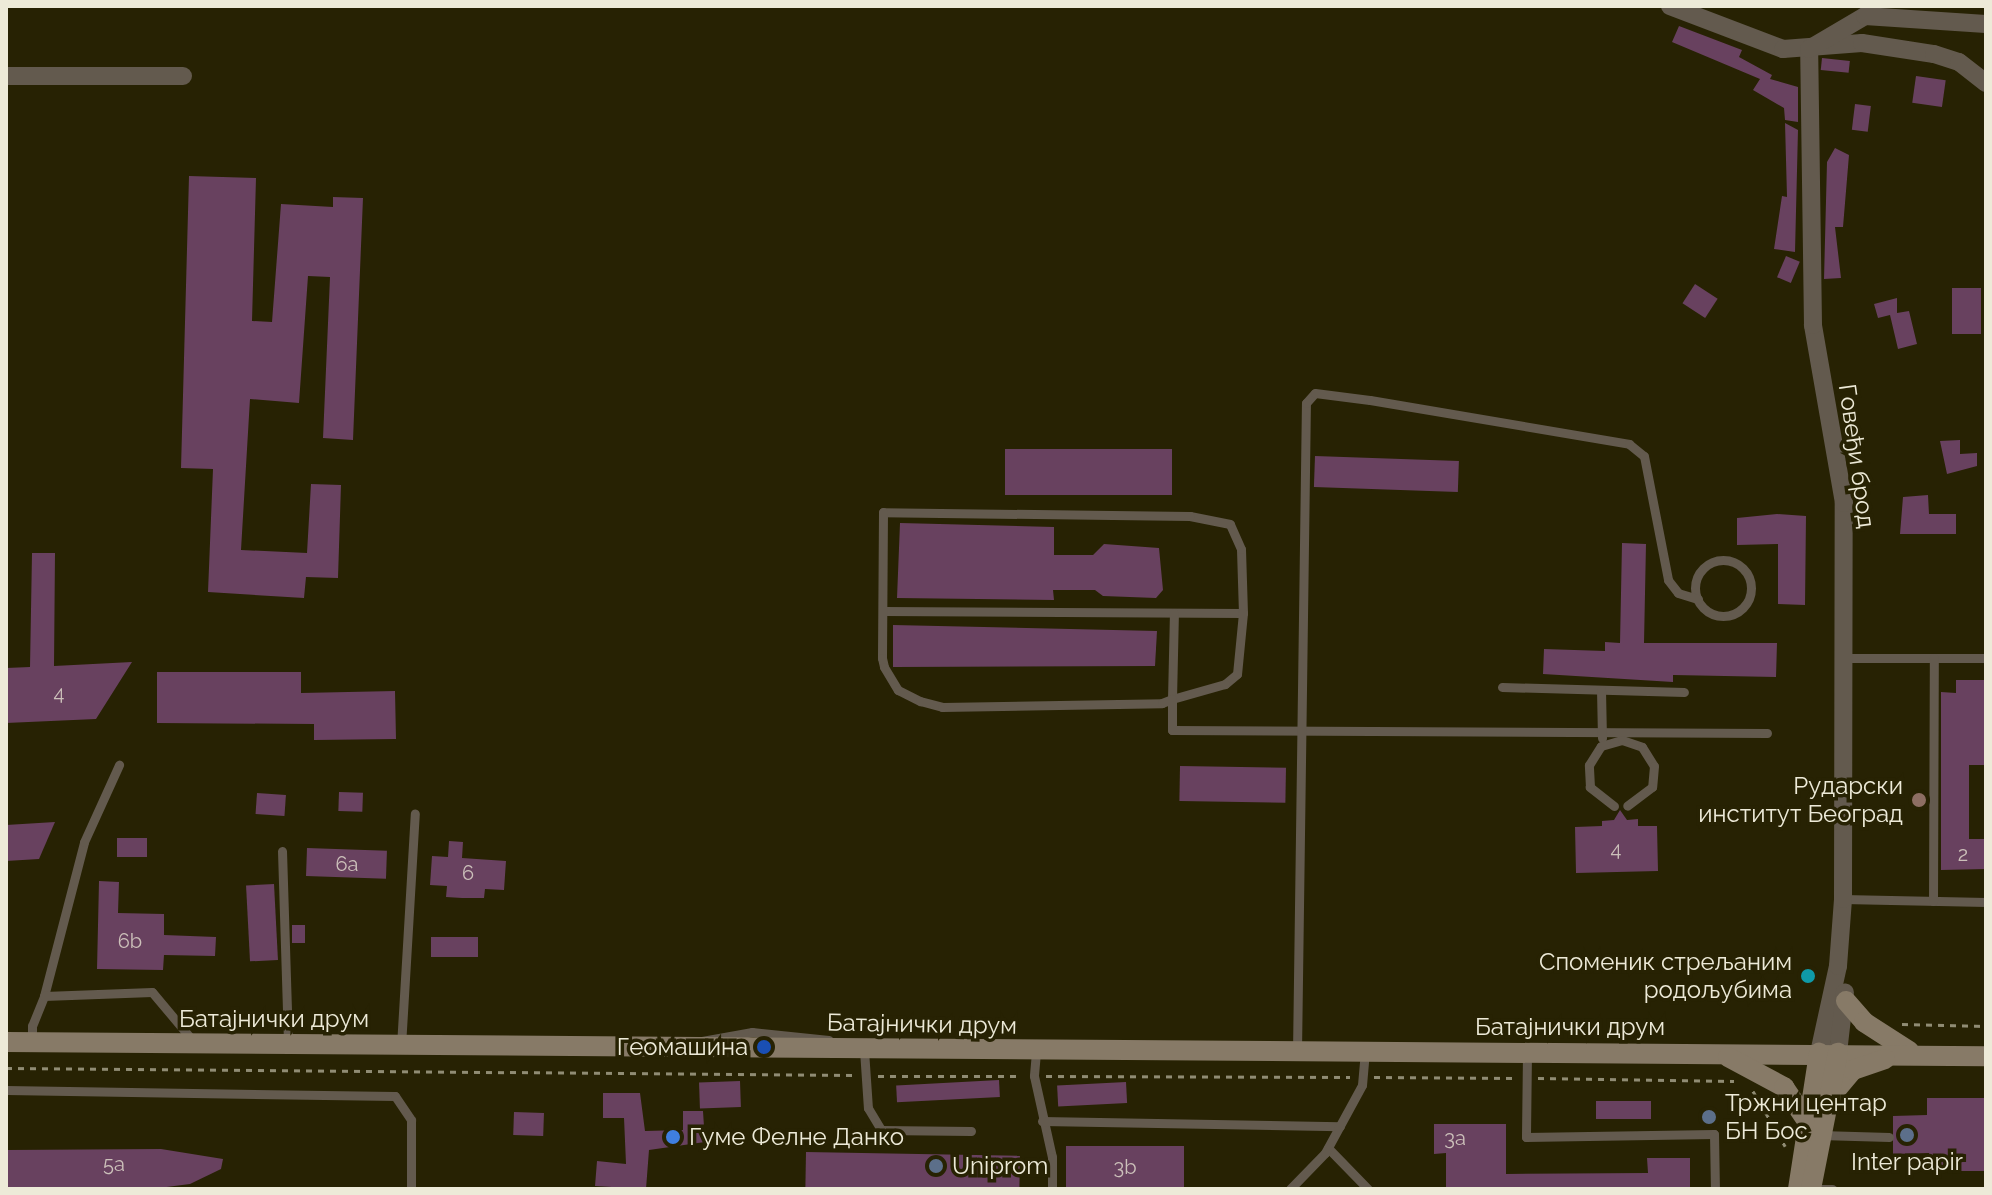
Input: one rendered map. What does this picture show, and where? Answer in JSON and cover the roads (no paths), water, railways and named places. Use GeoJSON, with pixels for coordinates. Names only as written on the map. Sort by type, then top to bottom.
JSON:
{"type":"FeatureCollection","features":[{"type":"Feature","properties":{"kind":"main road"},"geometry":{"type":"LineString","coordinates":[[1846,1001],[1864,1022],[1912,1052]]}},
{"type":"Feature","properties":{"kind":"main road","name":"Батајнички друм"},"geometry":{"type":"LineString","coordinates":[[6,1042],[1036,1052],[1912,1052],[1986,1056]]}},
{"type":"Feature","properties":{"kind":"main road"},"geometry":{"type":"LineString","coordinates":[[1825,1104],[1853,1070],[1912,1052]]}},
{"type":"Feature","properties":{"kind":"main road"},"geometry":{"type":"LineString","coordinates":[[1811,1189],[1825,1104],[1828,1053]]}},
{"type":"Feature","properties":{"kind":"main road"},"geometry":{"type":"LineString","coordinates":[[1798,1189],[1805,1118],[1828,1053]]}},
{"type":"Feature","properties":{"kind":"main road"},"geometry":{"type":"LineString","coordinates":[[1721,1054],[1784,1087],[1805,1118]]}},
{"type":"Feature","properties":{"kind":"street"},"geometry":{"type":"LineString","coordinates":[[1670,6],[1783,49],[1862,43],[1934,54],[1959,62],[1986,83]]}},
{"type":"Feature","properties":{"kind":"street"},"geometry":{"type":"LineString","coordinates":[[1809,49],[1865,16],[1986,24]]}},
{"type":"Feature","properties":{"kind":"street","name":"Говеђи брод"},"geometry":{"type":"LineString","coordinates":[[1809,49],[1813,325],[1844,503],[1843,899],[1838,966]]}},
{"type":"Feature","properties":{"kind":"street"},"geometry":{"type":"LineString","coordinates":[[6,76],[183,76]]}},
{"type":"Feature","properties":{"kind":"street"},"geometry":{"type":"LineString","coordinates":[[1828,1053],[1846,1001],[1838,966]]}},
{"type":"Feature","properties":{"kind":"street"},"geometry":{"type":"LineString","coordinates":[[1828,1053],[1838,966]]}},
{"type":"Feature","properties":{"kind":"lane"},"geometry":{"type":"LineString","coordinates":[[1297,1052],[1301,527],[1306,403],[1315,393],[1629,444],[1644,456],[1668,580],[1678,593],[1698,599],[1711,613],[1730,615],[1750,597],[1750,578],[1737,563],[1711,562],[1696,582],[1698,599]]}},
{"type":"Feature","properties":{"kind":"lane"},"geometry":{"type":"LineString","coordinates":[[883,512],[1220,519],[1239,538],[1243,613],[1237,674],[1225,684],[1139,707],[942,707],[920,701],[898,690],[887,675],[883,611],[883,512]]}},
{"type":"Feature","properties":{"kind":"lane"},"geometry":{"type":"LineString","coordinates":[[883,611],[1243,613]]}},
{"type":"Feature","properties":{"kind":"lane"},"geometry":{"type":"LineString","coordinates":[[1174,613],[1172,730],[1633,742],[1654,766],[1652,787],[1627,806]]}},
{"type":"Feature","properties":{"kind":"lane"},"geometry":{"type":"LineString","coordinates":[[1844,658],[1986,658]]}},
{"type":"Feature","properties":{"kind":"lane"},"geometry":{"type":"LineString","coordinates":[[1933,901],[1934,658]]}},
{"type":"Feature","properties":{"kind":"lane"},"geometry":{"type":"LineString","coordinates":[[1502,687],[1684,692]]}},
{"type":"Feature","properties":{"kind":"lane"},"geometry":{"type":"LineString","coordinates":[[1601,690],[1603,740],[1593,754],[1588,776],[1596,796],[1614,806]]}},
{"type":"Feature","properties":{"kind":"lane"},"geometry":{"type":"LineString","coordinates":[[1603,740],[1767,733]]}},
{"type":"Feature","properties":{"kind":"lane"},"geometry":{"type":"LineString","coordinates":[[32,1042],[32,1026],[44,996],[84,842],[119,765]]}},
{"type":"Feature","properties":{"kind":"lane"},"geometry":{"type":"LineString","coordinates":[[401,1046],[415,813]]}},
{"type":"Feature","properties":{"kind":"lane"},"geometry":{"type":"LineString","coordinates":[[282,851],[288,1046]]}},
{"type":"Feature","properties":{"kind":"lane"},"geometry":{"type":"LineString","coordinates":[[1843,899],[1986,902]]}},
{"type":"Feature","properties":{"kind":"lane"},"geometry":{"type":"LineString","coordinates":[[44,996],[152,992],[196,1045]]}},
{"type":"Feature","properties":{"kind":"lane"},"geometry":{"type":"LineString","coordinates":[[862,1050],[868,1108],[881,1130],[971,1131]]}},
{"type":"Feature","properties":{"kind":"lane"},"geometry":{"type":"LineString","coordinates":[[1036,1052],[1034,1076],[1052,1157],[1052,1189]]}},
{"type":"Feature","properties":{"kind":"lane"},"geometry":{"type":"LineString","coordinates":[[1290,1189],[1316,1167],[1328,1148],[1362,1085],[1365,1052]]}},
{"type":"Feature","properties":{"kind":"lane"},"geometry":{"type":"LineString","coordinates":[[1527,1053],[1526,1137],[1714,1134],[1715,1189]]}},
{"type":"Feature","properties":{"kind":"lane"},"geometry":{"type":"LineString","coordinates":[[6,1090],[391,1095],[410,1114],[411,1189]]}},
{"type":"Feature","properties":{"kind":"lane"},"geometry":{"type":"LineString","coordinates":[[1042,1121],[1340,1126]]}},
{"type":"Feature","properties":{"kind":"lane"},"geometry":{"type":"LineString","coordinates":[[1819,1135],[1889,1137]]}},
{"type":"Feature","properties":{"kind":"lane"},"geometry":{"type":"LineString","coordinates":[[1328,1148],[1368,1189]]}},
{"type":"Feature","properties":{"kind":"lane"},"geometry":{"type":"LineString","coordinates":[[1811,1189],[1832,1189]]}},
{"type":"Feature","properties":{"kind":"place","name":"Рударски институт Београд"},"geometry":{"type":"Point","coordinates":[1919,800]}},
{"type":"Feature","properties":{"kind":"place","name":"Споменик стрељаним родољубима"},"geometry":{"type":"Point","coordinates":[1808,976]}},
{"type":"Feature","properties":{"kind":"place","name":"Геомашина"},"geometry":{"type":"Point","coordinates":[764,1047]}},
{"type":"Feature","properties":{"kind":"place","name":"Тржни центар БН Бос"},"geometry":{"type":"Point","coordinates":[1709,1117]}},
{"type":"Feature","properties":{"kind":"place","name":"Inter papir"},"geometry":{"type":"Point","coordinates":[1907,1135]}},
{"type":"Feature","properties":{"kind":"place","name":"Гуме Фелне Данко"},"geometry":{"type":"Point","coordinates":[673,1137]}},
{"type":"Feature","properties":{"kind":"place","name":"Uniprom"},"geometry":{"type":"Point","coordinates":[936,1166]}}]}
